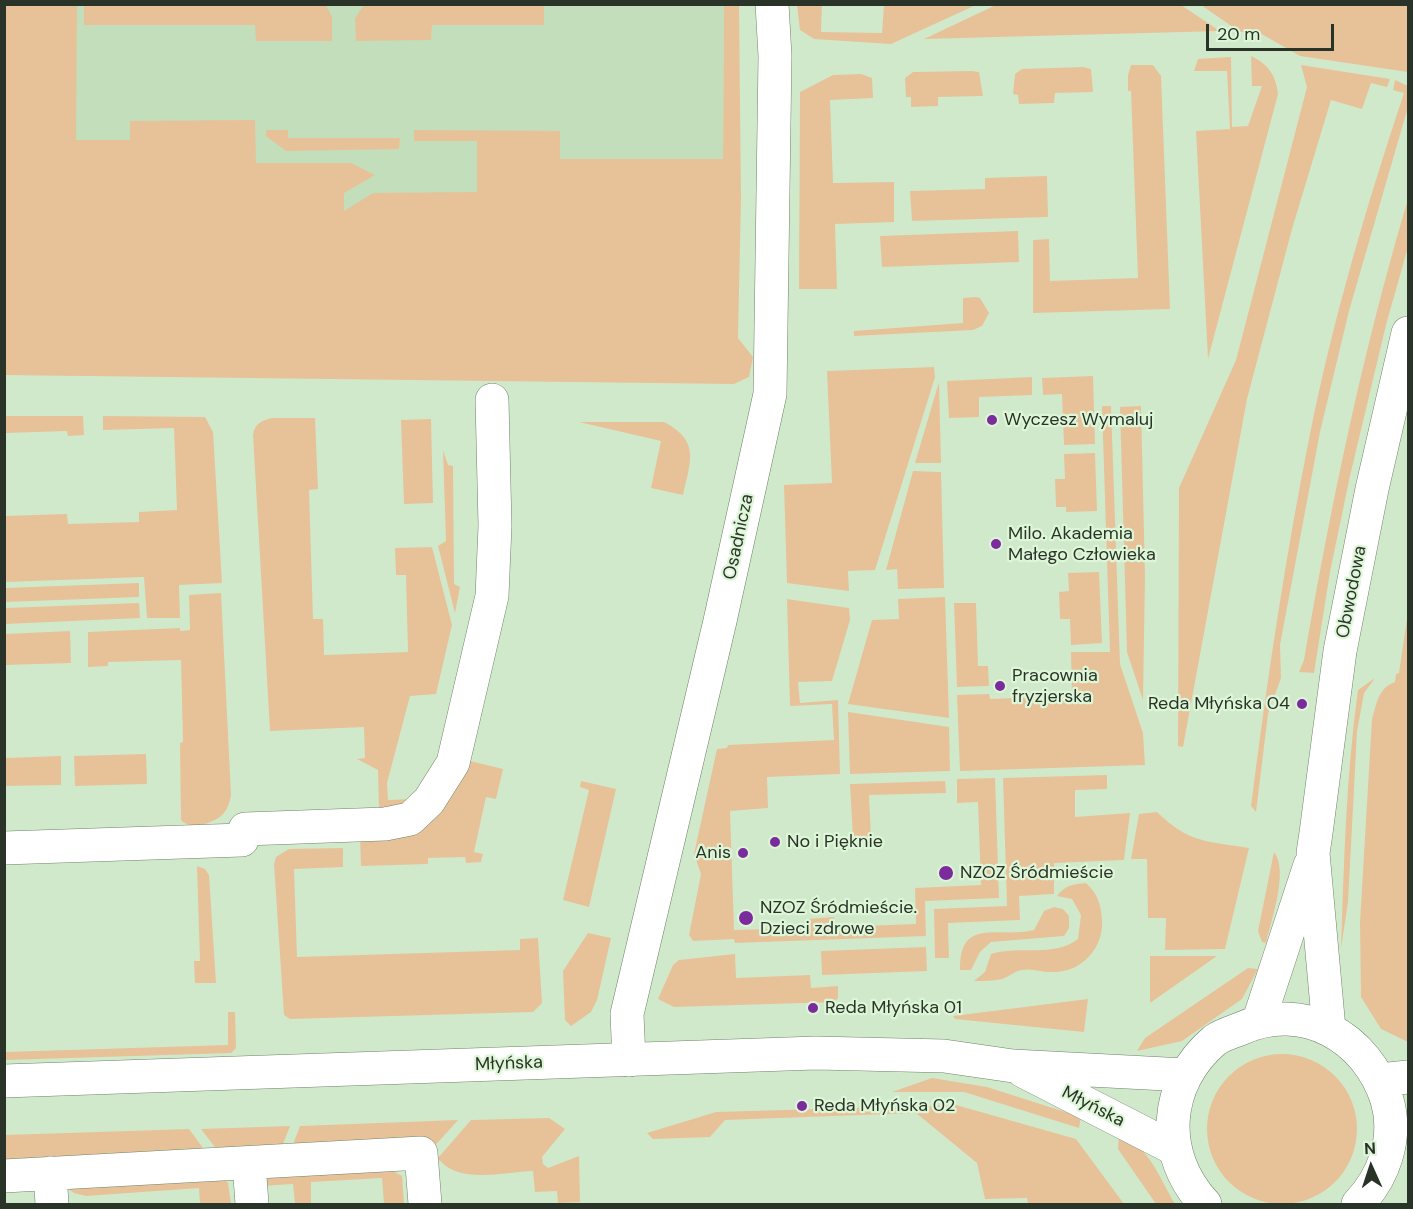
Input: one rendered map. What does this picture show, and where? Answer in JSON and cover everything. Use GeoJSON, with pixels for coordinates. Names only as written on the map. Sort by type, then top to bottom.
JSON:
{"type":"FeatureCollection","features":[{"type":"Feature","properties":{"kind":"street","name":"Osadnicza"},"geometry":{"type":"LineString","coordinates":[[629,1060],[627,1014],[720,621],[770,394],[775,56],[772,4]]}},
{"type":"Feature","properties":{"kind":"street","name":"Obwodowa"},"geometry":{"type":"LineString","coordinates":[[1329,1029],[1314,853],[1331,706],[1340,651],[1372,489],[1408,333]]}},
{"type":"Feature","properties":{"kind":"street"},"geometry":{"type":"LineString","coordinates":[[4,848],[244,835],[385,824],[410,819],[429,801],[453,763],[492,596],[495,526],[492,400]]}},
{"type":"Feature","properties":{"kind":"street","name":"Obwodowa"},"geometry":{"type":"LineString","coordinates":[[1259,1020],[1314,853]]}},
{"type":"Feature","properties":{"kind":"street"},"geometry":{"type":"LineString","coordinates":[[1205,1204],[1188,1187],[1173,1148],[1173,1110],[1185,1075],[1216,1040],[1259,1020],[1295,1019],[1329,1029],[1394,1078],[1390,1112],[1399,1142],[1375,1186],[1358,1204]]}},
{"type":"Feature","properties":{"kind":"street","name":"Młyńska"},"geometry":{"type":"LineString","coordinates":[[4,1081],[816,1053],[944,1056],[1013,1066],[1185,1075]]}},
{"type":"Feature","properties":{"kind":"street","name":"Młyńska"},"geometry":{"type":"LineString","coordinates":[[1013,1066],[1173,1148]]}},
{"type":"Feature","properties":{"kind":"street"},"geometry":{"type":"LineString","coordinates":[[4,1176],[51,1189],[249,1163],[421,1153],[425,1204]]}},
{"type":"Feature","properties":{"kind":"street"},"geometry":{"type":"LineString","coordinates":[[249,1163],[252,1204]]}},
{"type":"Feature","properties":{"kind":"shaded area"},"geometry":{"type":"Polygon","coordinates":[[[5,4],[77,5],[76,140],[130,140],[130,121],[255,120],[256,163],[351,163],[375,175],[344,193],[344,211],[373,193],[477,192],[477,141],[414,141],[414,130],[560,131],[560,159],[723,159],[724,5],[739,5],[741,198],[738,338],[753,357],[749,377],[734,384],[5,375],[5,4]]]}},
{"type":"Feature","properties":{"kind":"shaded area"},"geometry":{"type":"Polygon","coordinates":[[[998,4],[1181,5],[1220,31],[924,39],[998,4]]]}},
{"type":"Feature","properties":{"kind":"shaded area"},"geometry":{"type":"Polygon","coordinates":[[[5,5],[724,5],[722,377],[551,380],[5,375],[5,5]]]}},
{"type":"Feature","properties":{"kind":"shaded area"},"geometry":{"type":"Polygon","coordinates":[[[84,5],[326,5],[332,17],[332,41],[256,41],[255,25],[84,25],[84,5]]]}},
{"type":"Feature","properties":{"kind":"shaded area"},"geometry":{"type":"Polygon","coordinates":[[[364,5],[544,5],[544,25],[432,25],[431,40],[356,41],[355,18],[364,5]]]}},
{"type":"Feature","properties":{"kind":"shaded area"},"geometry":{"type":"Polygon","coordinates":[[[797,5],[822,5],[821,32],[882,33],[884,5],[976,5],[891,44],[814,39],[800,30],[797,5]]]}},
{"type":"Feature","properties":{"kind":"shaded area"},"geometry":{"type":"Polygon","coordinates":[[[1201,5],[1408,5],[1408,72],[1300,56],[1258,32],[1240,32],[1201,5]]]}},
{"type":"Feature","properties":{"kind":"shaded area"},"geometry":{"type":"Polygon","coordinates":[[[1251,56],[1270,71],[1278,94],[1208,359],[1196,131],[1230,129],[1227,71],[1194,71],[1198,59],[1231,57],[1232,127],[1248,126],[1262,86],[1252,86],[1251,56]]]}},
{"type":"Feature","properties":{"kind":"shaded area"},"geometry":{"type":"Polygon","coordinates":[[[1131,65],[1153,65],[1161,76],[1170,309],[1033,313],[1033,240],[1049,239],[1050,281],[1138,278],[1131,91],[1128,91],[1128,75],[1131,65]]]}},
{"type":"Feature","properties":{"kind":"shaded area"},"geometry":{"type":"Polygon","coordinates":[[[1301,65],[1390,79],[1387,87],[1371,83],[1362,109],[1331,100],[1292,229],[1247,399],[1183,747],[1178,746],[1179,488],[1236,360],[1307,87],[1301,65]]]}},
{"type":"Feature","properties":{"kind":"shaded area"},"geometry":{"type":"Polygon","coordinates":[[[1083,67],[1091,69],[1093,92],[1055,93],[1054,103],[1019,104],[1018,95],[1013,94],[1015,74],[1022,69],[1083,67]]]}},
{"type":"Feature","properties":{"kind":"shaded area"},"geometry":{"type":"Polygon","coordinates":[[[913,72],[979,72],[983,96],[938,97],[938,106],[911,107],[911,97],[906,97],[905,78],[913,72]]]}},
{"type":"Feature","properties":{"kind":"shaded area"},"geometry":{"type":"Polygon","coordinates":[[[861,74],[872,78],[873,98],[830,100],[833,183],[894,182],[894,222],[835,224],[837,289],[799,289],[800,92],[833,75],[861,74]]]}},
{"type":"Feature","properties":{"kind":"shaded area"},"geometry":{"type":"Polygon","coordinates":[[[1395,80],[1408,86],[1408,107],[1349,311],[1320,432],[1280,645],[1281,678],[1268,714],[1256,812],[1251,806],[1292,527],[1319,391],[1340,305],[1364,219],[1404,93],[1393,90],[1395,80]]]}},
{"type":"Feature","properties":{"kind":"shaded area"},"geometry":{"type":"Polygon","coordinates":[[[266,130],[288,130],[288,138],[400,138],[399,149],[286,151],[266,136],[266,130]]]}},
{"type":"Feature","properties":{"kind":"shaded area"},"geometry":{"type":"Polygon","coordinates":[[[1047,176],[1048,217],[912,221],[910,191],[985,189],[985,178],[1047,176]]]}},
{"type":"Feature","properties":{"kind":"shaded area"},"geometry":{"type":"Polygon","coordinates":[[[1408,199],[1408,247],[1386,325],[1350,476],[1330,572],[1314,673],[1299,672],[1304,660],[1325,543],[1362,370],[1408,199]]]}},
{"type":"Feature","properties":{"kind":"shaded area"},"geometry":{"type":"Polygon","coordinates":[[[1018,231],[1019,262],[882,267],[880,236],[1018,231]]]}},
{"type":"Feature","properties":{"kind":"shaded area"},"geometry":{"type":"Polygon","coordinates":[[[963,298],[980,298],[989,313],[982,326],[973,330],[854,336],[854,331],[963,323],[963,298]]]}},
{"type":"Feature","properties":{"kind":"shaded area"},"geometry":{"type":"Polygon","coordinates":[[[934,367],[935,377],[875,570],[848,571],[849,591],[787,583],[784,485],[832,483],[827,371],[934,367]]]}},
{"type":"Feature","properties":{"kind":"shaded area"},"geometry":{"type":"Polygon","coordinates":[[[1093,376],[1095,444],[1064,445],[1062,394],[1043,395],[1042,378],[1093,376]]]}},
{"type":"Feature","properties":{"kind":"shaded area"},"geometry":{"type":"Polygon","coordinates":[[[1032,377],[1032,395],[979,397],[979,417],[949,418],[947,381],[1032,377]]]}},
{"type":"Feature","properties":{"kind":"shaded area"},"geometry":{"type":"Polygon","coordinates":[[[939,382],[941,463],[915,463],[939,382]]]}},
{"type":"Feature","properties":{"kind":"shaded area"},"geometry":{"type":"Polygon","coordinates":[[[1102,406],[1111,406],[1120,664],[1143,733],[1145,765],[960,771],[957,695],[989,694],[990,699],[1072,696],[1071,652],[1110,652],[1102,406]]]}},
{"type":"Feature","properties":{"kind":"shaded area"},"geometry":{"type":"Polygon","coordinates":[[[1141,406],[1145,576],[1143,700],[1127,652],[1120,407],[1141,406]]]}},
{"type":"Feature","properties":{"kind":"shaded area"},"geometry":{"type":"Polygon","coordinates":[[[4,416],[83,416],[84,435],[68,436],[67,431],[5,433],[4,416]]]}},
{"type":"Feature","properties":{"kind":"shaded area"},"geometry":{"type":"Polygon","coordinates":[[[103,416],[205,417],[213,432],[222,583],[179,585],[180,618],[147,618],[144,577],[5,582],[5,516],[67,514],[68,524],[139,522],[139,512],[177,510],[174,428],[103,430],[103,416]]]}},
{"type":"Feature","properties":{"kind":"shaded area"},"geometry":{"type":"Polygon","coordinates":[[[272,418],[315,418],[318,489],[309,490],[313,619],[323,619],[324,655],[408,652],[406,575],[396,575],[395,548],[432,547],[452,625],[436,694],[410,696],[387,783],[388,800],[413,799],[412,803],[379,810],[378,770],[357,759],[365,758],[364,727],[270,731],[253,435],[259,423],[272,418]]]}},
{"type":"Feature","properties":{"kind":"shaded area"},"geometry":{"type":"Polygon","coordinates":[[[431,419],[433,503],[404,504],[401,420],[431,419]]]}},
{"type":"Feature","properties":{"kind":"shaded area"},"geometry":{"type":"Polygon","coordinates":[[[579,422],[664,422],[676,429],[684,437],[690,453],[683,495],[651,488],[661,441],[579,422]]]}},
{"type":"Feature","properties":{"kind":"shaded area"},"geometry":{"type":"Polygon","coordinates":[[[443,450],[448,465],[453,466],[454,584],[460,587],[455,613],[438,546],[446,541],[443,450]]]}},
{"type":"Feature","properties":{"kind":"shaded area"},"geometry":{"type":"Polygon","coordinates":[[[1095,453],[1097,511],[1066,512],[1066,507],[1056,507],[1055,479],[1065,479],[1064,454],[1095,453]]]}},
{"type":"Feature","properties":{"kind":"shaded area"},"geometry":{"type":"Polygon","coordinates":[[[913,471],[941,472],[944,588],[898,589],[897,569],[886,570],[913,471]]]}},
{"type":"Feature","properties":{"kind":"shaded area"},"geometry":{"type":"Polygon","coordinates":[[[1099,572],[1102,643],[1071,645],[1070,619],[1060,619],[1059,592],[1069,591],[1068,573],[1099,572]]]}},
{"type":"Feature","properties":{"kind":"shaded area"},"geometry":{"type":"Polygon","coordinates":[[[139,583],[139,597],[5,602],[5,588],[139,583]]]}},
{"type":"Feature","properties":{"kind":"shaded area"},"geometry":{"type":"Polygon","coordinates":[[[221,593],[231,795],[227,809],[220,817],[209,823],[190,825],[181,820],[180,743],[183,742],[181,660],[108,662],[108,666],[88,667],[88,632],[180,628],[180,631],[190,630],[189,595],[221,593]]]}},
{"type":"Feature","properties":{"kind":"shaded area"},"geometry":{"type":"Polygon","coordinates":[[[945,597],[949,718],[848,704],[872,620],[899,619],[898,599],[945,597]]]}},
{"type":"Feature","properties":{"kind":"shaded area"},"geometry":{"type":"Polygon","coordinates":[[[787,599],[849,608],[850,620],[832,681],[798,682],[800,703],[838,700],[840,774],[767,777],[768,808],[730,811],[734,930],[808,928],[808,919],[834,917],[835,927],[916,924],[915,888],[981,885],[978,802],[957,803],[957,779],[995,778],[999,898],[925,901],[926,936],[735,943],[734,939],[693,941],[689,935],[701,874],[694,854],[717,749],[727,748],[728,745],[834,740],[832,704],[790,706],[787,599]]]}},
{"type":"Feature","properties":{"kind":"shaded area"},"geometry":{"type":"Polygon","coordinates":[[[139,603],[140,618],[5,624],[5,608],[139,603]]]}},
{"type":"Feature","properties":{"kind":"shaded area"},"geometry":{"type":"Polygon","coordinates":[[[954,603],[976,603],[978,666],[988,666],[989,686],[957,687],[954,603]]]}},
{"type":"Feature","properties":{"kind":"shaded area"},"geometry":{"type":"Polygon","coordinates":[[[1408,612],[1408,1042],[1381,1029],[1361,997],[1360,922],[1372,719],[1382,692],[1395,682],[1396,674],[1399,673],[1408,612]]]}},
{"type":"Feature","properties":{"kind":"shaded area"},"geometry":{"type":"Polygon","coordinates":[[[70,631],[71,663],[5,665],[5,634],[70,631]]]}},
{"type":"Feature","properties":{"kind":"shaded area"},"geometry":{"type":"Polygon","coordinates":[[[1375,678],[1364,693],[1357,732],[1348,902],[1341,949],[1346,819],[1358,690],[1375,678]]]}},
{"type":"Feature","properties":{"kind":"shaded area"},"geometry":{"type":"Polygon","coordinates":[[[848,712],[949,727],[950,771],[850,774],[848,712]]]}},
{"type":"Feature","properties":{"kind":"shaded area"},"geometry":{"type":"Polygon","coordinates":[[[146,754],[147,784],[75,786],[74,756],[146,754]]]}},
{"type":"Feature","properties":{"kind":"shaded area"},"geometry":{"type":"Polygon","coordinates":[[[61,756],[61,785],[5,786],[5,758],[61,756]]]}},
{"type":"Feature","properties":{"kind":"shaded area"},"geometry":{"type":"Polygon","coordinates":[[[462,759],[503,769],[496,799],[486,797],[474,852],[483,854],[481,862],[466,863],[465,857],[428,858],[428,864],[361,866],[360,836],[462,759]]]}},
{"type":"Feature","properties":{"kind":"shaded area"},"geometry":{"type":"Polygon","coordinates":[[[1107,775],[1107,789],[1075,790],[1075,817],[1130,813],[1124,860],[1054,863],[1054,894],[1019,896],[1020,920],[948,923],[949,958],[935,958],[934,909],[1007,906],[1003,778],[1107,775]]]}},
{"type":"Feature","properties":{"kind":"shaded area"},"geometry":{"type":"Polygon","coordinates":[[[581,781],[616,789],[589,907],[563,900],[589,790],[580,787],[581,781]]]}},
{"type":"Feature","properties":{"kind":"shaded area"},"geometry":{"type":"Polygon","coordinates":[[[945,781],[946,793],[869,795],[871,838],[853,839],[850,784],[945,781]]]}},
{"type":"Feature","properties":{"kind":"shaded area"},"geometry":{"type":"Polygon","coordinates":[[[1157,812],[1179,830],[1199,839],[1249,848],[1225,949],[1165,950],[1166,918],[1148,918],[1147,859],[1131,859],[1139,814],[1157,812]]]}},
{"type":"Feature","properties":{"kind":"shaded area"},"geometry":{"type":"Polygon","coordinates":[[[343,848],[343,867],[294,869],[297,957],[520,950],[520,939],[538,938],[542,1003],[533,1012],[290,1019],[284,1015],[274,864],[276,857],[289,849],[343,848]]]}},
{"type":"Feature","properties":{"kind":"shaded area"},"geometry":{"type":"Polygon","coordinates":[[[1274,852],[1280,871],[1279,883],[1266,943],[1262,942],[1258,931],[1274,852]]]}},
{"type":"Feature","properties":{"kind":"shaded area"},"geometry":{"type":"Polygon","coordinates":[[[197,866],[205,869],[209,875],[216,983],[195,983],[194,961],[200,961],[197,866]]]}},
{"type":"Feature","properties":{"kind":"shaded area"},"geometry":{"type":"Polygon","coordinates":[[[1086,883],[1098,900],[1102,920],[1099,941],[1088,958],[1071,969],[1061,972],[1026,970],[1002,979],[974,981],[985,972],[991,954],[1047,950],[1068,945],[1078,939],[1081,915],[1072,899],[1057,896],[1063,889],[1086,883]]]}},
{"type":"Feature","properties":{"kind":"shaded area"},"geometry":{"type":"Polygon","coordinates":[[[1054,907],[1063,909],[1069,916],[1069,928],[1064,936],[991,942],[980,952],[971,970],[960,970],[961,953],[966,942],[974,936],[984,933],[1034,930],[1044,911],[1054,907]]]}},
{"type":"Feature","properties":{"kind":"shaded area"},"geometry":{"type":"Polygon","coordinates":[[[588,933],[611,938],[597,1000],[591,1012],[571,1026],[565,1020],[563,971],[588,933]]]}},
{"type":"Feature","properties":{"kind":"shaded area"},"geometry":{"type":"Polygon","coordinates":[[[926,947],[927,971],[822,975],[821,951],[926,947]]]}},
{"type":"Feature","properties":{"kind":"shaded area"},"geometry":{"type":"Polygon","coordinates":[[[735,954],[736,978],[810,975],[811,988],[838,986],[838,998],[834,1002],[674,1007],[658,999],[673,965],[679,960],[735,954]]]}},
{"type":"Feature","properties":{"kind":"shaded area"},"geometry":{"type":"Polygon","coordinates":[[[1150,956],[1217,956],[1150,1003],[1150,956]]]}},
{"type":"Feature","properties":{"kind":"shaded area"},"geometry":{"type":"Polygon","coordinates":[[[1248,968],[1258,969],[1242,999],[1182,1041],[1137,1051],[1145,1038],[1248,968]]]}},
{"type":"Feature","properties":{"kind":"shaded area"},"geometry":{"type":"Polygon","coordinates":[[[1088,999],[1084,1032],[955,1019],[953,1016],[1088,999]]]}},
{"type":"Feature","properties":{"kind":"shaded area"},"geometry":{"type":"Polygon","coordinates":[[[228,1012],[235,1012],[236,1048],[231,1053],[5,1060],[5,1052],[228,1045],[228,1012]]]}},
{"type":"Feature","properties":{"kind":"shaded area"},"geometry":{"type":"Polygon","coordinates":[[[1282,1054],[1311,1059],[1324,1066],[1335,1076],[1345,1087],[1352,1100],[1357,1129],[1352,1158],[1345,1171],[1335,1182],[1324,1192],[1311,1199],[1282,1204],[1253,1199],[1240,1192],[1229,1182],[1219,1171],[1212,1158],[1207,1129],[1212,1100],[1219,1087],[1229,1076],[1240,1066],[1253,1059],[1282,1054]]]}},
{"type":"Feature","properties":{"kind":"shaded area"},"geometry":{"type":"Polygon","coordinates":[[[932,1078],[987,1087],[1081,1117],[1079,1128],[964,1092],[892,1092],[932,1078]]]}},
{"type":"Feature","properties":{"kind":"shaded area"},"geometry":{"type":"Polygon","coordinates":[[[956,1105],[1076,1139],[1124,1204],[1028,1204],[1027,1198],[985,1199],[977,1163],[916,1113],[725,1120],[710,1137],[653,1139],[647,1133],[716,1112],[956,1105]]]}},
{"type":"Feature","properties":{"kind":"shaded area"},"geometry":{"type":"Polygon","coordinates":[[[549,1118],[565,1129],[542,1157],[543,1164],[548,1168],[579,1156],[580,1202],[558,1203],[557,1191],[535,1192],[533,1171],[469,1174],[457,1172],[438,1158],[471,1120],[549,1118]]]}},
{"type":"Feature","properties":{"kind":"shaded area"},"geometry":{"type":"Polygon","coordinates":[[[458,1120],[433,1148],[290,1152],[300,1126],[458,1120]]]}},
{"type":"Feature","properties":{"kind":"shaded area"},"geometry":{"type":"Polygon","coordinates":[[[290,1126],[279,1154],[221,1155],[201,1129],[290,1126]]]}},
{"type":"Feature","properties":{"kind":"shaded area"},"geometry":{"type":"Polygon","coordinates":[[[189,1129],[209,1156],[5,1166],[5,1135],[189,1129]]]}},
{"type":"Feature","properties":{"kind":"shaded area"},"geometry":{"type":"Polygon","coordinates":[[[1119,1133],[1146,1155],[1175,1204],[1156,1204],[1118,1149],[1119,1133]]]}},
{"type":"Feature","properties":{"kind":"shaded area"},"geometry":{"type":"Polygon","coordinates":[[[388,1168],[402,1176],[404,1204],[384,1204],[382,1178],[311,1182],[311,1204],[295,1204],[293,1184],[262,1186],[267,1179],[279,1172],[388,1168]]]}},
{"type":"Feature","properties":{"kind":"shaded area"},"geometry":{"type":"Polygon","coordinates":[[[223,1177],[228,1183],[231,1204],[200,1204],[199,1188],[86,1196],[74,1193],[66,1187],[223,1177]]]}},
{"type":"Feature","properties":{"kind":"place","name":"Wyczesz Wymaluj"},"geometry":{"type":"Point","coordinates":[992,420]}},
{"type":"Feature","properties":{"kind":"place","name":"Milo. Akademia Małego Człowieka"},"geometry":{"type":"Point","coordinates":[996,544]}},
{"type":"Feature","properties":{"kind":"place","name":"Pracownia fryzjerska"},"geometry":{"type":"Point","coordinates":[1000,686]}},
{"type":"Feature","properties":{"kind":"place","name":"Reda Młyńska 04"},"geometry":{"type":"Point","coordinates":[1302,704]}},
{"type":"Feature","properties":{"kind":"place","name":"No i Pięknie"},"geometry":{"type":"Point","coordinates":[775,842]}},
{"type":"Feature","properties":{"kind":"place","name":"Anis"},"geometry":{"type":"Point","coordinates":[743,853]}},
{"type":"Feature","properties":{"kind":"place","name":"NZOZ Śródmieście"},"geometry":{"type":"Point","coordinates":[946,873]}},
{"type":"Feature","properties":{"kind":"place","name":"NZOZ Śródmieście. Dzieci zdrowe"},"geometry":{"type":"Point","coordinates":[746,918]}},
{"type":"Feature","properties":{"kind":"place","name":"Reda Młyńska 01"},"geometry":{"type":"Point","coordinates":[813,1008]}},
{"type":"Feature","properties":{"kind":"place","name":"Reda Młyńska 02"},"geometry":{"type":"Point","coordinates":[802,1106]}}]}
